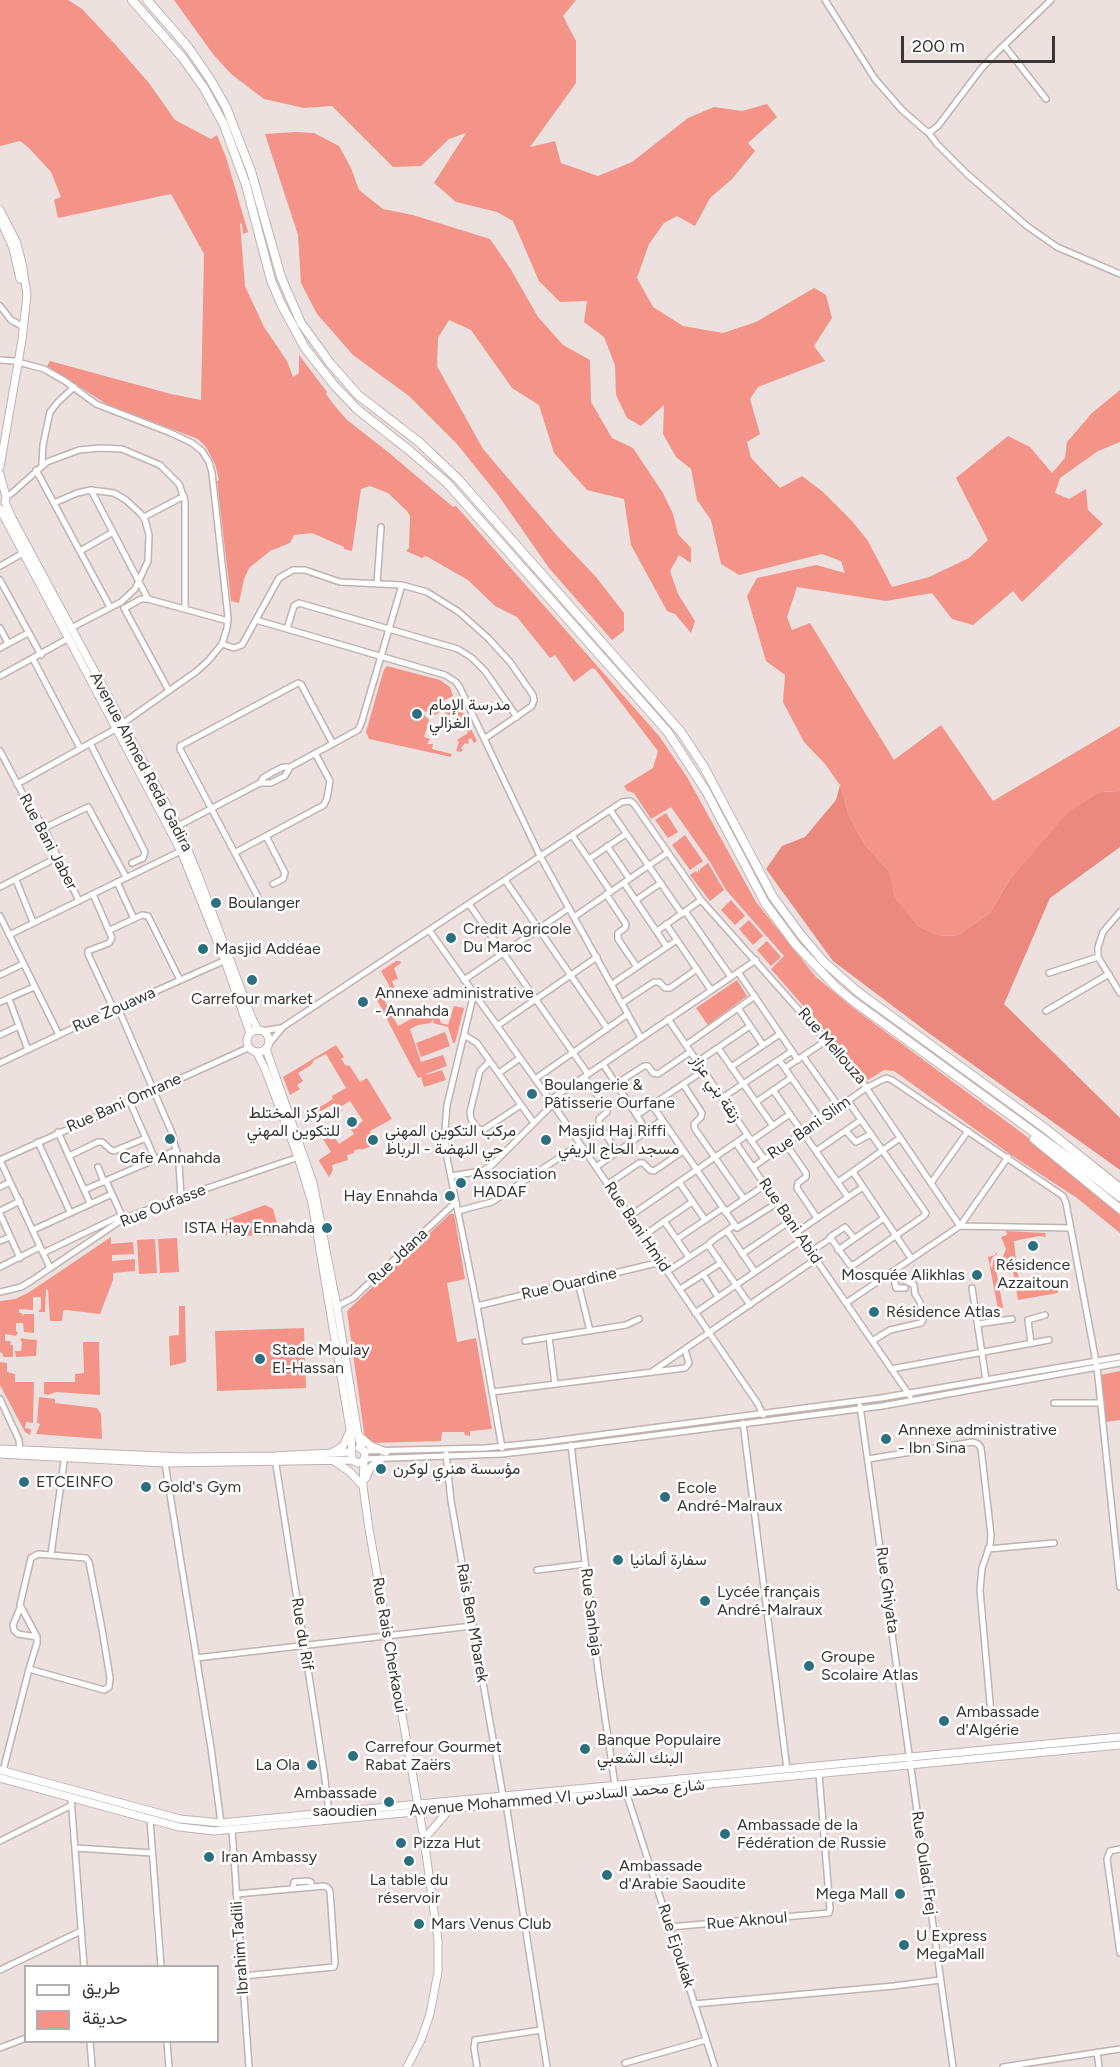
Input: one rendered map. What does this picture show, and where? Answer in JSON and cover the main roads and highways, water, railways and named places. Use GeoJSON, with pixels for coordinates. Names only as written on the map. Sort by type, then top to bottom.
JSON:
{"type":"FeatureCollection","features":[{"type":"Feature","properties":{"kind":"highway"},"geometry":{"type":"LineString","coordinates":[[132,0],[182,57],[204,88],[224,125],[246,185],[266,261],[281,304],[305,348],[334,385],[358,410],[447,483],[667,731],[706,791],[765,903],[779,925],[807,959],[853,1001],[1120,1197]]}},
{"type":"Feature","properties":{"kind":"highway"},"geometry":{"type":"LineString","coordinates":[[147,0],[188,47],[226,107],[251,171],[281,277],[301,323],[336,370],[358,395],[419,442],[458,478],[681,732],[704,767],[773,897],[824,962],[893,1018],[1046,1129],[1120,1188]]}},
{"type":"Feature","properties":{"kind":"highway"},"geometry":{"type":"LineString","coordinates":[[989,1099],[1003,1114],[1120,1209]]}},
{"type":"Feature","properties":{"kind":"highway"},"geometry":{"type":"LineString","coordinates":[[1105,1174],[1120,1182]]}},
{"type":"Feature","properties":{"kind":"main road"},"geometry":{"type":"LineString","coordinates":[[0,210],[16,241],[26,285],[26,311],[0,440]]}},
{"type":"Feature","properties":{"kind":"main road"},"geometry":{"type":"LineString","coordinates":[[0,219],[13,248],[20,277],[22,300],[16,361],[0,467]]}},
{"type":"Feature","properties":{"kind":"main road","name":"Avenue Ahmed Reda Gadira"},"geometry":{"type":"LineString","coordinates":[[0,474],[4,498],[26,551],[70,638],[178,826],[184,850]]}},
{"type":"Feature","properties":{"kind":"main road","name":"Avenue Ahmed Reda Gadira"},"geometry":{"type":"LineString","coordinates":[[26,551],[71,628],[184,850],[227,960],[250,1033]]}},
{"type":"Feature","properties":{"kind":"main road","name":"Avenue Ahmed Reda Gadira"},"geometry":{"type":"LineString","coordinates":[[227,960],[260,1030]]}},
{"type":"Feature","properties":{"kind":"main road"},"geometry":{"type":"LineString","coordinates":[[301,1156],[265,1069],[257,1053],[248,1048],[247,1038],[250,1033],[260,1030],[268,1036],[267,1047],[317,1202],[334,1307],[358,1435],[364,1455],[363,1486]]}},
{"type":"Feature","properties":{"kind":"main road"},"geometry":{"type":"LineString","coordinates":[[257,1053],[267,1047]]}},
{"type":"Feature","properties":{"kind":"main road"},"geometry":{"type":"LineString","coordinates":[[334,1307],[352,1456],[363,1486]]}},
{"type":"Feature","properties":{"kind":"main road"},"geometry":{"type":"LineString","coordinates":[[332,1457],[343,1446],[350,1429]]}},
{"type":"Feature","properties":{"kind":"main road"},"geometry":{"type":"LineString","coordinates":[[358,1435],[371,1446],[386,1452]]}},
{"type":"Feature","properties":{"kind":"main road"},"geometry":{"type":"LineString","coordinates":[[352,1456],[357,1448],[364,1455]]}},
{"type":"Feature","properties":{"kind":"main road"},"geometry":{"type":"LineString","coordinates":[[0,1449],[20,1453]]}},
{"type":"Feature","properties":{"kind":"main road"},"geometry":{"type":"LineString","coordinates":[[0,1454],[275,1459]]}},
{"type":"Feature","properties":{"kind":"main road"},"geometry":{"type":"LineString","coordinates":[[65,1455],[165,1463],[352,1456]]}},
{"type":"Feature","properties":{"kind":"main road"},"geometry":{"type":"LineString","coordinates":[[352,1456],[358,1463],[364,1455]]}},
{"type":"Feature","properties":{"kind":"main road"},"geometry":{"type":"LineString","coordinates":[[332,1457],[363,1486]]}},
{"type":"Feature","properties":{"kind":"main road"},"geometry":{"type":"LineString","coordinates":[[363,1486],[370,1468],[381,1459]]}},
{"type":"Feature","properties":{"kind":"main road","name":"Rue Rais Cherkaoui"},"geometry":{"type":"LineString","coordinates":[[363,1486],[387,1636],[424,1839],[437,1929],[438,1972],[428,2022],[407,2067]]}},
{"type":"Feature","properties":{"kind":"main road","name":"Avenue Mohammed VI شارع محمد السادس"},"geometry":{"type":"LineString","coordinates":[[1,1773],[180,1819],[221,1823],[329,1812],[450,1809],[504,1799],[626,1792],[819,1774],[910,1761],[1120,1737]]}},
{"type":"Feature","properties":{"kind":"main road","name":"Avenue Mohammed VI شارع محمد السادس"},"geometry":{"type":"LineString","coordinates":[[1,1773],[72,1802],[196,1830],[232,1830],[615,1785],[787,1769],[1120,1745]]}},
{"type":"Feature","properties":{"kind":"main road"},"geometry":{"type":"LineString","coordinates":[[424,1839],[450,1809]]}},
{"type":"Feature","properties":{"kind":"place","name":"مدرسة الإمام الغزالي"},"geometry":{"type":"Point","coordinates":[417,714]}},
{"type":"Feature","properties":{"kind":"place","name":"Boulanger"},"geometry":{"type":"Point","coordinates":[216,903]}},
{"type":"Feature","properties":{"kind":"place","name":"Credit Agricole Du Maroc"},"geometry":{"type":"Point","coordinates":[451,938]}},
{"type":"Feature","properties":{"kind":"place","name":"Masjid Addéae"},"geometry":{"type":"Point","coordinates":[203,949]}},
{"type":"Feature","properties":{"kind":"place","name":"Carrefour market"},"geometry":{"type":"Point","coordinates":[252,980]}},
{"type":"Feature","properties":{"kind":"place","name":"Annexe administrative - Annahda"},"geometry":{"type":"Point","coordinates":[363,1002]}},
{"type":"Feature","properties":{"kind":"place","name":"Boulangerie & Pâtisserie Ourfane"},"geometry":{"type":"Point","coordinates":[532,1094]}},
{"type":"Feature","properties":{"kind":"place","name":"المركز المختلط للتكوين المهني"},"geometry":{"type":"Point","coordinates":[352,1122]}},
{"type":"Feature","properties":{"kind":"place","name":"Cafe Annahda"},"geometry":{"type":"Point","coordinates":[170,1139]}},
{"type":"Feature","properties":{"kind":"place","name":"مركب التكوين المهني حي النهضة - الرباط"},"geometry":{"type":"Point","coordinates":[373,1140]}},
{"type":"Feature","properties":{"kind":"place","name":"Masjid Haj Riffi مسجد الحاج الريفي"},"geometry":{"type":"Point","coordinates":[546,1140]}},
{"type":"Feature","properties":{"kind":"place","name":"Association HADAF"},"geometry":{"type":"Point","coordinates":[461,1183]}},
{"type":"Feature","properties":{"kind":"place","name":"Hay Ennahda"},"geometry":{"type":"Point","coordinates":[450,1196]}},
{"type":"Feature","properties":{"kind":"place","name":"ISTA Hay Ennahda"},"geometry":{"type":"Point","coordinates":[327,1228]}},
{"type":"Feature","properties":{"kind":"place","name":"Résidence Azzaitoun"},"geometry":{"type":"Point","coordinates":[1033,1246]}},
{"type":"Feature","properties":{"kind":"place","name":"Mosquée Alikhlas"},"geometry":{"type":"Point","coordinates":[977,1275]}},
{"type":"Feature","properties":{"kind":"place","name":"Résidence Atlas"},"geometry":{"type":"Point","coordinates":[874,1312]}},
{"type":"Feature","properties":{"kind":"place","name":"Stade Moulay El-Hassan"},"geometry":{"type":"Point","coordinates":[260,1359]}},
{"type":"Feature","properties":{"kind":"place","name":"Annexe administrative - Ibn Sina"},"geometry":{"type":"Point","coordinates":[886,1439]}},
{"type":"Feature","properties":{"kind":"place","name":"مؤسسة هنري لوكرن"},"geometry":{"type":"Point","coordinates":[381,1469]}},
{"type":"Feature","properties":{"kind":"place","name":"ETCEINFO"},"geometry":{"type":"Point","coordinates":[24,1482]}},
{"type":"Feature","properties":{"kind":"place","name":"Gold's Gym"},"geometry":{"type":"Point","coordinates":[146,1487]}},
{"type":"Feature","properties":{"kind":"place","name":"Ecole André-Malraux"},"geometry":{"type":"Point","coordinates":[665,1497]}},
{"type":"Feature","properties":{"kind":"place","name":"سفارة ألمانيا"},"geometry":{"type":"Point","coordinates":[618,1560]}},
{"type":"Feature","properties":{"kind":"place","name":"Lycée français André-Malraux"},"geometry":{"type":"Point","coordinates":[705,1601]}},
{"type":"Feature","properties":{"kind":"place","name":"Groupe Scolaire Atlas"},"geometry":{"type":"Point","coordinates":[809,1666]}},
{"type":"Feature","properties":{"kind":"place","name":"Ambassade d'Algérie"},"geometry":{"type":"Point","coordinates":[944,1721]}},
{"type":"Feature","properties":{"kind":"place","name":"Banque Populaire البنك الشعبي"},"geometry":{"type":"Point","coordinates":[585,1749]}},
{"type":"Feature","properties":{"kind":"place","name":"Carrefour Gourmet Rabat Zaërs"},"geometry":{"type":"Point","coordinates":[353,1756]}},
{"type":"Feature","properties":{"kind":"place","name":"La Ola"},"geometry":{"type":"Point","coordinates":[312,1765]}},
{"type":"Feature","properties":{"kind":"place","name":"Ambassade saoudien"},"geometry":{"type":"Point","coordinates":[389,1802]}},
{"type":"Feature","properties":{"kind":"place","name":"Ambassade de la Fédération de Russie"},"geometry":{"type":"Point","coordinates":[725,1834]}},
{"type":"Feature","properties":{"kind":"place","name":"Pizza Hut"},"geometry":{"type":"Point","coordinates":[401,1843]}},
{"type":"Feature","properties":{"kind":"place","name":"Iran Ambassy"},"geometry":{"type":"Point","coordinates":[209,1857]}},
{"type":"Feature","properties":{"kind":"place","name":"La table du réservoir"},"geometry":{"type":"Point","coordinates":[409,1861]}},
{"type":"Feature","properties":{"kind":"place","name":"Ambassade d'Arabie Saoudite"},"geometry":{"type":"Point","coordinates":[607,1875]}},
{"type":"Feature","properties":{"kind":"place","name":"Mega Mall"},"geometry":{"type":"Point","coordinates":[900,1894]}},
{"type":"Feature","properties":{"kind":"place","name":"Mars Venus Club"},"geometry":{"type":"Point","coordinates":[419,1924]}},
{"type":"Feature","properties":{"kind":"place","name":"U Express MegaMall"},"geometry":{"type":"Point","coordinates":[904,1945]}}]}
